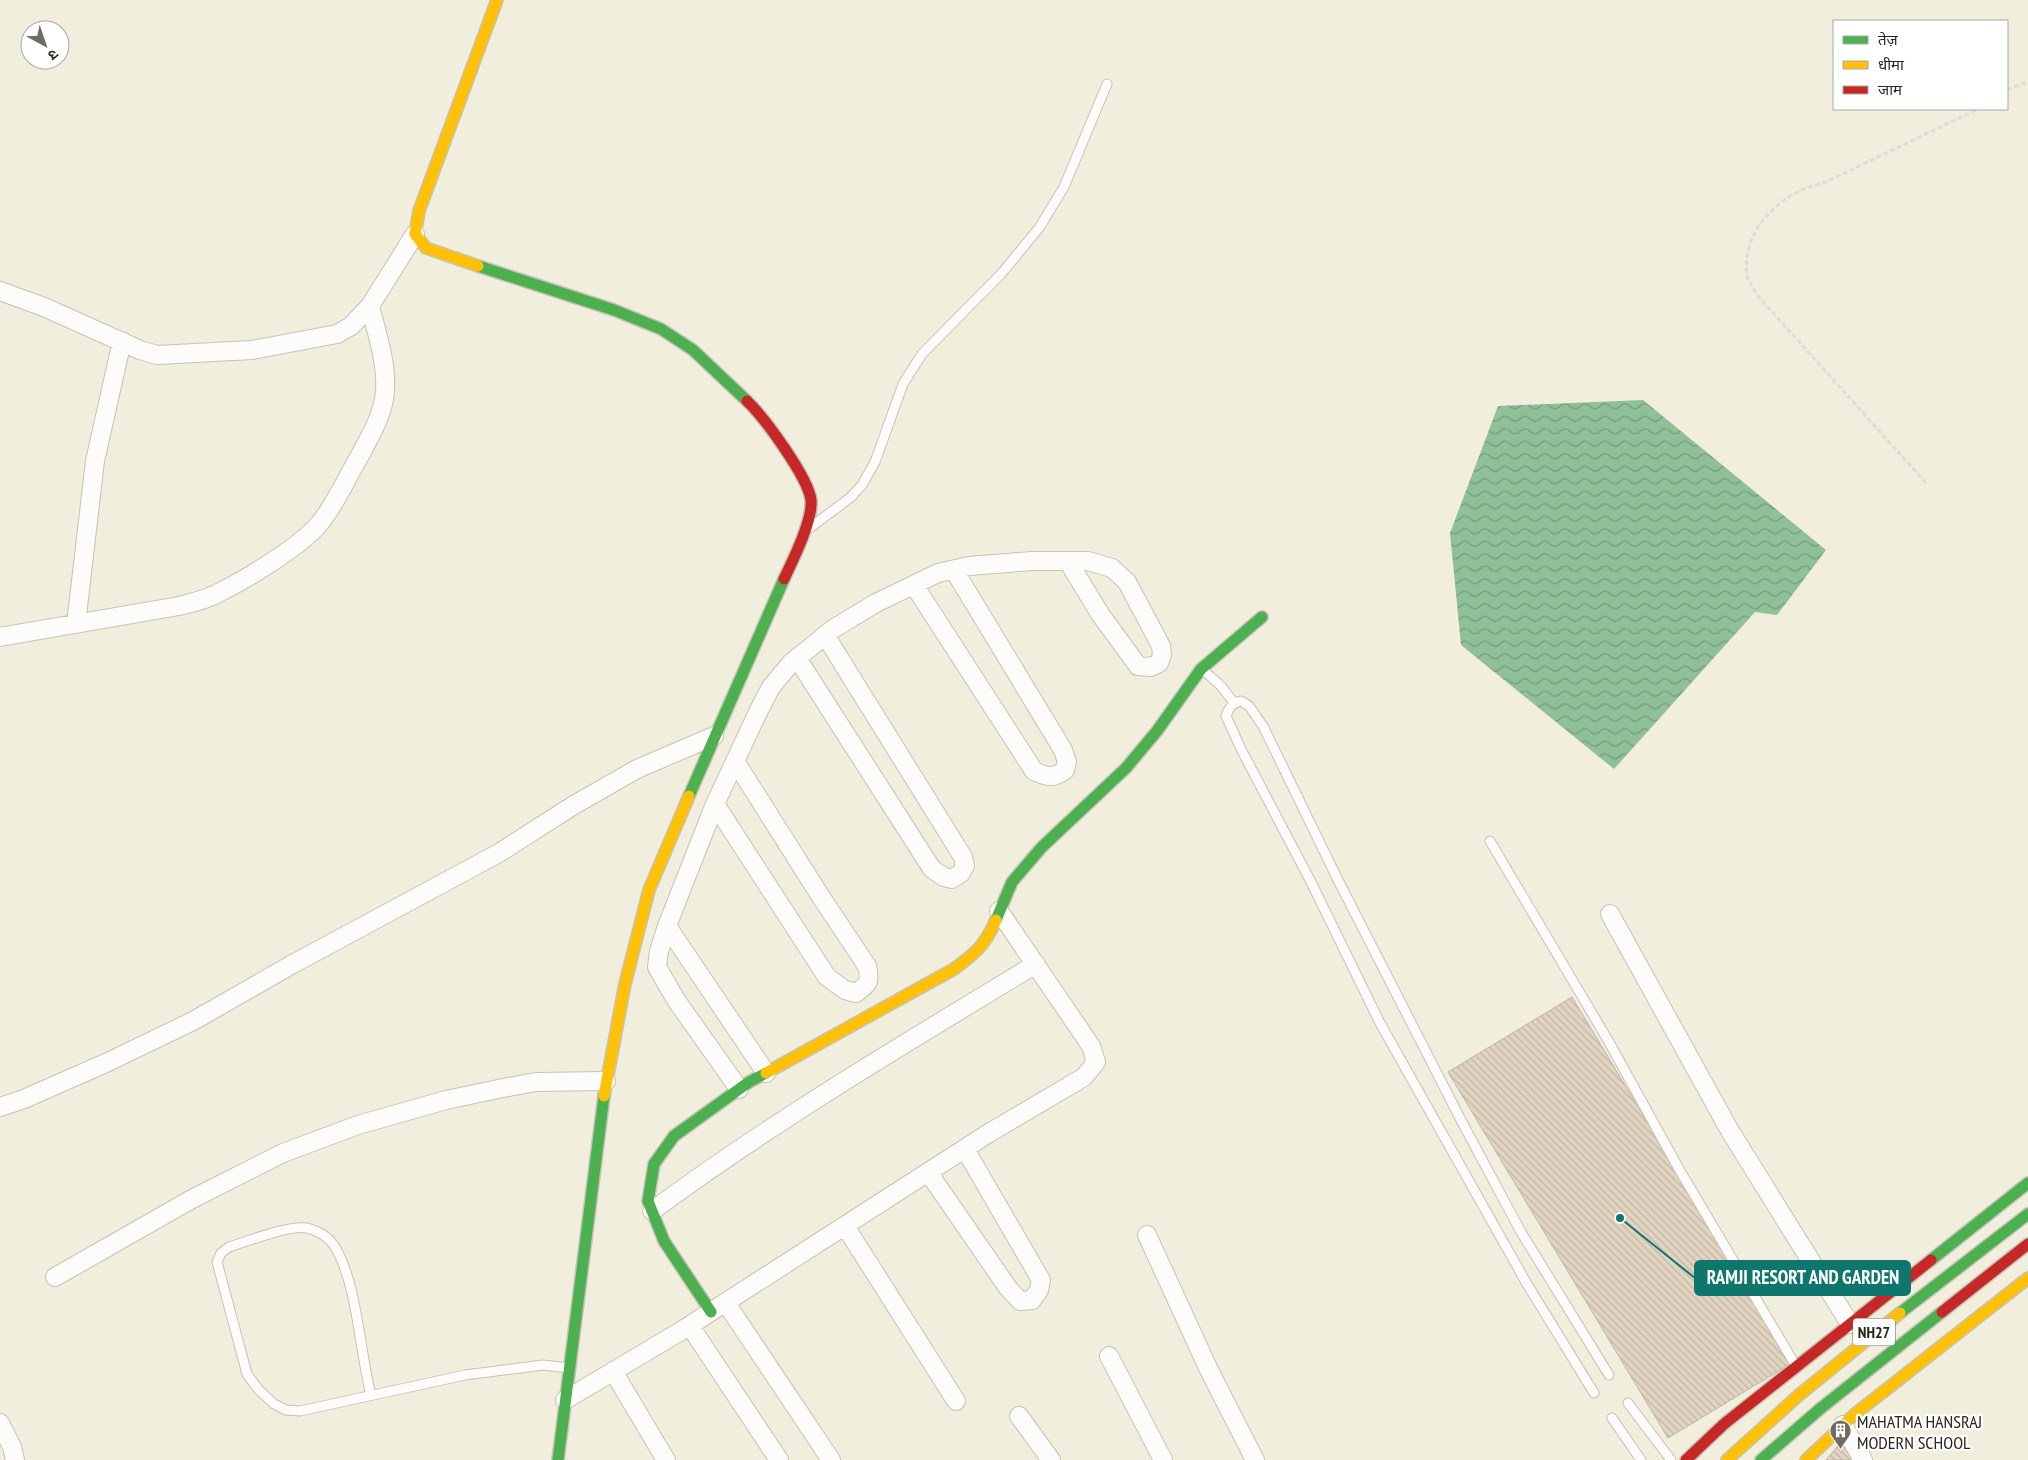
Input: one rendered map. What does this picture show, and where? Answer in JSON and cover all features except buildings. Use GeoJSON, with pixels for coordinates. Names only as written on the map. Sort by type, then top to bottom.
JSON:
{"type":"FeatureCollection","features":[{"type":"Feature","properties":{"kind":"main road"},"geometry":{"type":"LineString","coordinates":[[496,0],[419,211],[415,234],[426,248],[440,254],[614,310],[661,329],[693,350],[750,404],[800,470],[811,500],[805,532],[714,736],[649,890],[625,984],[606,1081],[558,1460]]}},
{"type":"Feature","properties":{"kind":"main road"},"geometry":{"type":"LineString","coordinates":[[711,1312],[664,1241],[648,1201],[654,1164],[674,1136],[703,1114],[766,1073],[954,969],[978,951],[990,934],[1012,882],[1042,848],[1126,768],[1157,731],[1201,669],[1262,617]]}},
{"type":"Feature","properties":{"kind":"main road"},"geometry":{"type":"LineString","coordinates":[[1686,1460],[1724,1424],[2028,1183]]}},
{"type":"Feature","properties":{"kind":"main road","name":"NH27"},"geometry":{"type":"LineString","coordinates":[[1727,1460],[1806,1389],[1888,1320],[2028,1214]]}},
{"type":"Feature","properties":{"kind":"main road","name":"NH27"},"geometry":{"type":"LineString","coordinates":[[1761,1460],[1821,1408],[2028,1244]]}},
{"type":"Feature","properties":{"kind":"main road"},"geometry":{"type":"LineString","coordinates":[[1806,1460],[1843,1425],[2028,1278]]}},
{"type":"Feature","properties":{"kind":"street"},"geometry":{"type":"LineString","coordinates":[[0,291],[44,307],[140,350],[157,355],[252,350],[336,334],[351,326],[370,306],[415,234]]}},
{"type":"Feature","properties":{"kind":"street"},"geometry":{"type":"LineString","coordinates":[[0,637],[179,606],[209,597],[222,592],[303,540],[318,525],[331,507],[370,437],[382,409],[385,394],[385,371],[370,306]]}},
{"type":"Feature","properties":{"kind":"street"},"geometry":{"type":"LineString","coordinates":[[76,624],[95,462],[122,341]]}},
{"type":"Feature","properties":{"kind":"street"},"geometry":{"type":"LineString","coordinates":[[739,1090],[676,1000],[657,967],[659,950],[667,926],[715,804],[772,687],[797,658],[825,635],[876,603],[938,573],[993,564],[1068,561],[1088,561],[1112,568],[1126,582],[1162,646],[1159,663],[1151,667],[1138,666],[1100,614],[1068,561]]}},
{"type":"Feature","properties":{"kind":"street"},"geometry":{"type":"LineString","coordinates":[[914,584],[1034,771],[1046,777],[1057,776],[1065,770],[1067,762],[1063,750],[954,570]]}},
{"type":"Feature","properties":{"kind":"street"},"geometry":{"type":"LineString","coordinates":[[797,658],[932,869],[944,877],[952,878],[961,873],[965,866],[963,857],[825,635]]}},
{"type":"Feature","properties":{"kind":"street"},"geometry":{"type":"LineString","coordinates":[[0,1107],[24,1099],[108,1062],[193,1021],[291,965],[499,853],[574,805],[637,769],[714,736]]}},
{"type":"Feature","properties":{"kind":"street"},"geometry":{"type":"LineString","coordinates":[[715,804],[827,977],[845,990],[856,993],[866,985],[870,976],[867,966],[735,761]]}},
{"type":"Feature","properties":{"kind":"street"},"geometry":{"type":"LineString","coordinates":[[565,1400],[690,1326],[928,1172],[1084,1077],[1096,1062],[1091,1046],[999,911]]}},
{"type":"Feature","properties":{"kind":"street"},"geometry":{"type":"LineString","coordinates":[[1610,914],[1730,1131],[1850,1324]]}},
{"type":"Feature","properties":{"kind":"street"},"geometry":{"type":"LineString","coordinates":[[667,926],[766,1073]]}},
{"type":"Feature","properties":{"kind":"street"},"geometry":{"type":"LineString","coordinates":[[652,1211],[715,1165],[843,1081],[1036,964]]}},
{"type":"Feature","properties":{"kind":"street"},"geometry":{"type":"LineString","coordinates":[[56,1277],[192,1199],[283,1153],[358,1125],[446,1100],[536,1082],[606,1081]]}},
{"type":"Feature","properties":{"kind":"street"},"geometry":{"type":"LineString","coordinates":[[928,1172],[1008,1288],[1020,1301],[1032,1300],[1040,1290],[1040,1280],[965,1149]]}},
{"type":"Feature","properties":{"kind":"street"},"geometry":{"type":"LineString","coordinates":[[845,1226],[956,1401]]}},
{"type":"Feature","properties":{"kind":"street"},"geometry":{"type":"LineString","coordinates":[[1147,1235],[1209,1370],[1255,1460]]}},
{"type":"Feature","properties":{"kind":"street"},"geometry":{"type":"LineString","coordinates":[[726,1303],[832,1460]]}},
{"type":"Feature","properties":{"kind":"street"},"geometry":{"type":"LineString","coordinates":[[690,1326],[779,1460]]}},
{"type":"Feature","properties":{"kind":"street"},"geometry":{"type":"LineString","coordinates":[[1109,1356],[1163,1460]]}},
{"type":"Feature","properties":{"kind":"street"},"geometry":{"type":"LineString","coordinates":[[614,1371],[666,1460]]}},
{"type":"Feature","properties":{"kind":"street"},"geometry":{"type":"LineString","coordinates":[[1019,1416],[1051,1460]]}},
{"type":"Feature","properties":{"kind":"street"},"geometry":{"type":"LineString","coordinates":[[0,1423],[12,1447],[15,1460]]}},
{"type":"Feature","properties":{"kind":"street"},"geometry":{"type":"LineString","coordinates":[[1843,1425],[1863,1460]]}},
{"type":"Feature","properties":{"kind":"lane"},"geometry":{"type":"LineString","coordinates":[[805,532],[851,497],[862,485],[874,462],[909,372],[922,354],[1001,274],[1039,228],[1064,187],[1106,84]]}},
{"type":"Feature","properties":{"kind":"lane"},"geometry":{"type":"LineString","coordinates":[[1201,669],[1221,686],[1234,703]]}},
{"type":"Feature","properties":{"kind":"lane"},"geometry":{"type":"LineString","coordinates":[[1594,1393],[1526,1284],[1380,1023],[1241,749],[1226,716],[1234,703],[1241,701],[1249,706],[1263,726],[1342,888],[1463,1124],[1521,1232],[1609,1375]]}},
{"type":"Feature","properties":{"kind":"lane"},"geometry":{"type":"LineString","coordinates":[[1490,841],[1609,1042],[1679,1169],[1796,1366]]}},
{"type":"Feature","properties":{"kind":"lane"},"geometry":{"type":"LineString","coordinates":[[371,1395],[364,1368],[353,1301],[342,1261],[326,1236],[307,1228],[294,1228],[229,1247],[221,1252],[217,1262],[247,1374],[258,1389],[274,1404],[286,1410],[322,1407],[466,1375],[510,1368],[543,1365],[569,1368]]}},
{"type":"Feature","properties":{"kind":"lane"},"geometry":{"type":"LineString","coordinates":[[1628,1403],[1671,1460]]}},
{"type":"Feature","properties":{"kind":"lane"},"geometry":{"type":"LineString","coordinates":[[1612,1418],[1641,1460]]}},
{"type":"Feature","properties":{"kind":"path"},"geometry":{"type":"LineString","coordinates":[[2008,90],[2028,84]]}},
{"type":"Feature","properties":{"kind":"path"},"geometry":{"type":"LineString","coordinates":[[1926,483],[1757,295],[1747,275],[1746,252],[1760,223],[1775,206],[1800,191],[1826,182],[1976,110]]}},
{"type":"Feature","properties":{"kind":"water"},"geometry":{"type":"Polygon","coordinates":[[[1643,400],[1826,550],[1777,615],[1755,612],[1614,769],[1461,645],[1450,533],[1498,406],[1643,400]]]}},
{"type":"Feature","properties":{"kind":"traffic: fast"},"geometry":{"type":"LineString","coordinates":[[478,266],[614,310],[661,329],[693,350],[747,401]]}},
{"type":"Feature","properties":{"kind":"traffic: fast"},"geometry":{"type":"LineString","coordinates":[[689,796],[784,579]]}},
{"type":"Feature","properties":{"kind":"traffic: fast"},"geometry":{"type":"LineString","coordinates":[[996,920],[1012,882],[1042,847],[1126,768],[1157,731],[1201,669],[1262,617]]}},
{"type":"Feature","properties":{"kind":"traffic: fast"},"geometry":{"type":"LineString","coordinates":[[711,1312],[664,1241],[648,1201],[654,1164],[674,1136],[749,1082],[766,1073]]}},
{"type":"Feature","properties":{"kind":"traffic: fast"},"geometry":{"type":"LineString","coordinates":[[558,1460],[604,1096]]}},
{"type":"Feature","properties":{"kind":"traffic: fast"},"geometry":{"type":"LineString","coordinates":[[1931,1260],[2028,1183]]}},
{"type":"Feature","properties":{"kind":"traffic: fast"},"geometry":{"type":"LineString","coordinates":[[1900,1313],[2028,1214]]}},
{"type":"Feature","properties":{"kind":"traffic: fast"},"geometry":{"type":"LineString","coordinates":[[1761,1460],[1821,1408],[1942,1312]]}},
{"type":"Feature","properties":{"kind":"traffic: slow"},"geometry":{"type":"LineString","coordinates":[[478,266],[426,248],[415,234],[419,211],[497,0]]}},
{"type":"Feature","properties":{"kind":"traffic: slow"},"geometry":{"type":"LineString","coordinates":[[604,1096],[625,984],[649,890],[689,796]]}},
{"type":"Feature","properties":{"kind":"traffic: slow"},"geometry":{"type":"LineString","coordinates":[[766,1073],[954,969],[979,948],[996,920]]}},
{"type":"Feature","properties":{"kind":"traffic: slow"},"geometry":{"type":"LineString","coordinates":[[1806,1460],[1855,1414],[2028,1278]]}},
{"type":"Feature","properties":{"kind":"traffic: slow"},"geometry":{"type":"LineString","coordinates":[[1727,1460],[1799,1395],[1900,1313]]}},
{"type":"Feature","properties":{"kind":"traffic: jam"},"geometry":{"type":"LineString","coordinates":[[747,401],[774,433],[794,463],[811,500],[806,529],[784,579]]}},
{"type":"Feature","properties":{"kind":"traffic: jam"},"geometry":{"type":"LineString","coordinates":[[1942,1312],[2028,1244]]}},
{"type":"Feature","properties":{"kind":"traffic: jam"},"geometry":{"type":"LineString","coordinates":[[1686,1460],[1724,1424],[1931,1260]]}},
{"type":"Feature","properties":{"kind":"place","name":"RAMJI RESORT AND GARDEN"},"geometry":{"type":"Point","coordinates":[1620,1218]}},
{"type":"Feature","properties":{"kind":"place","name":"MAHATMA HANSRAJ MODERN SCHOOL"},"geometry":{"type":"Point","coordinates":[1841,1450]}}]}
